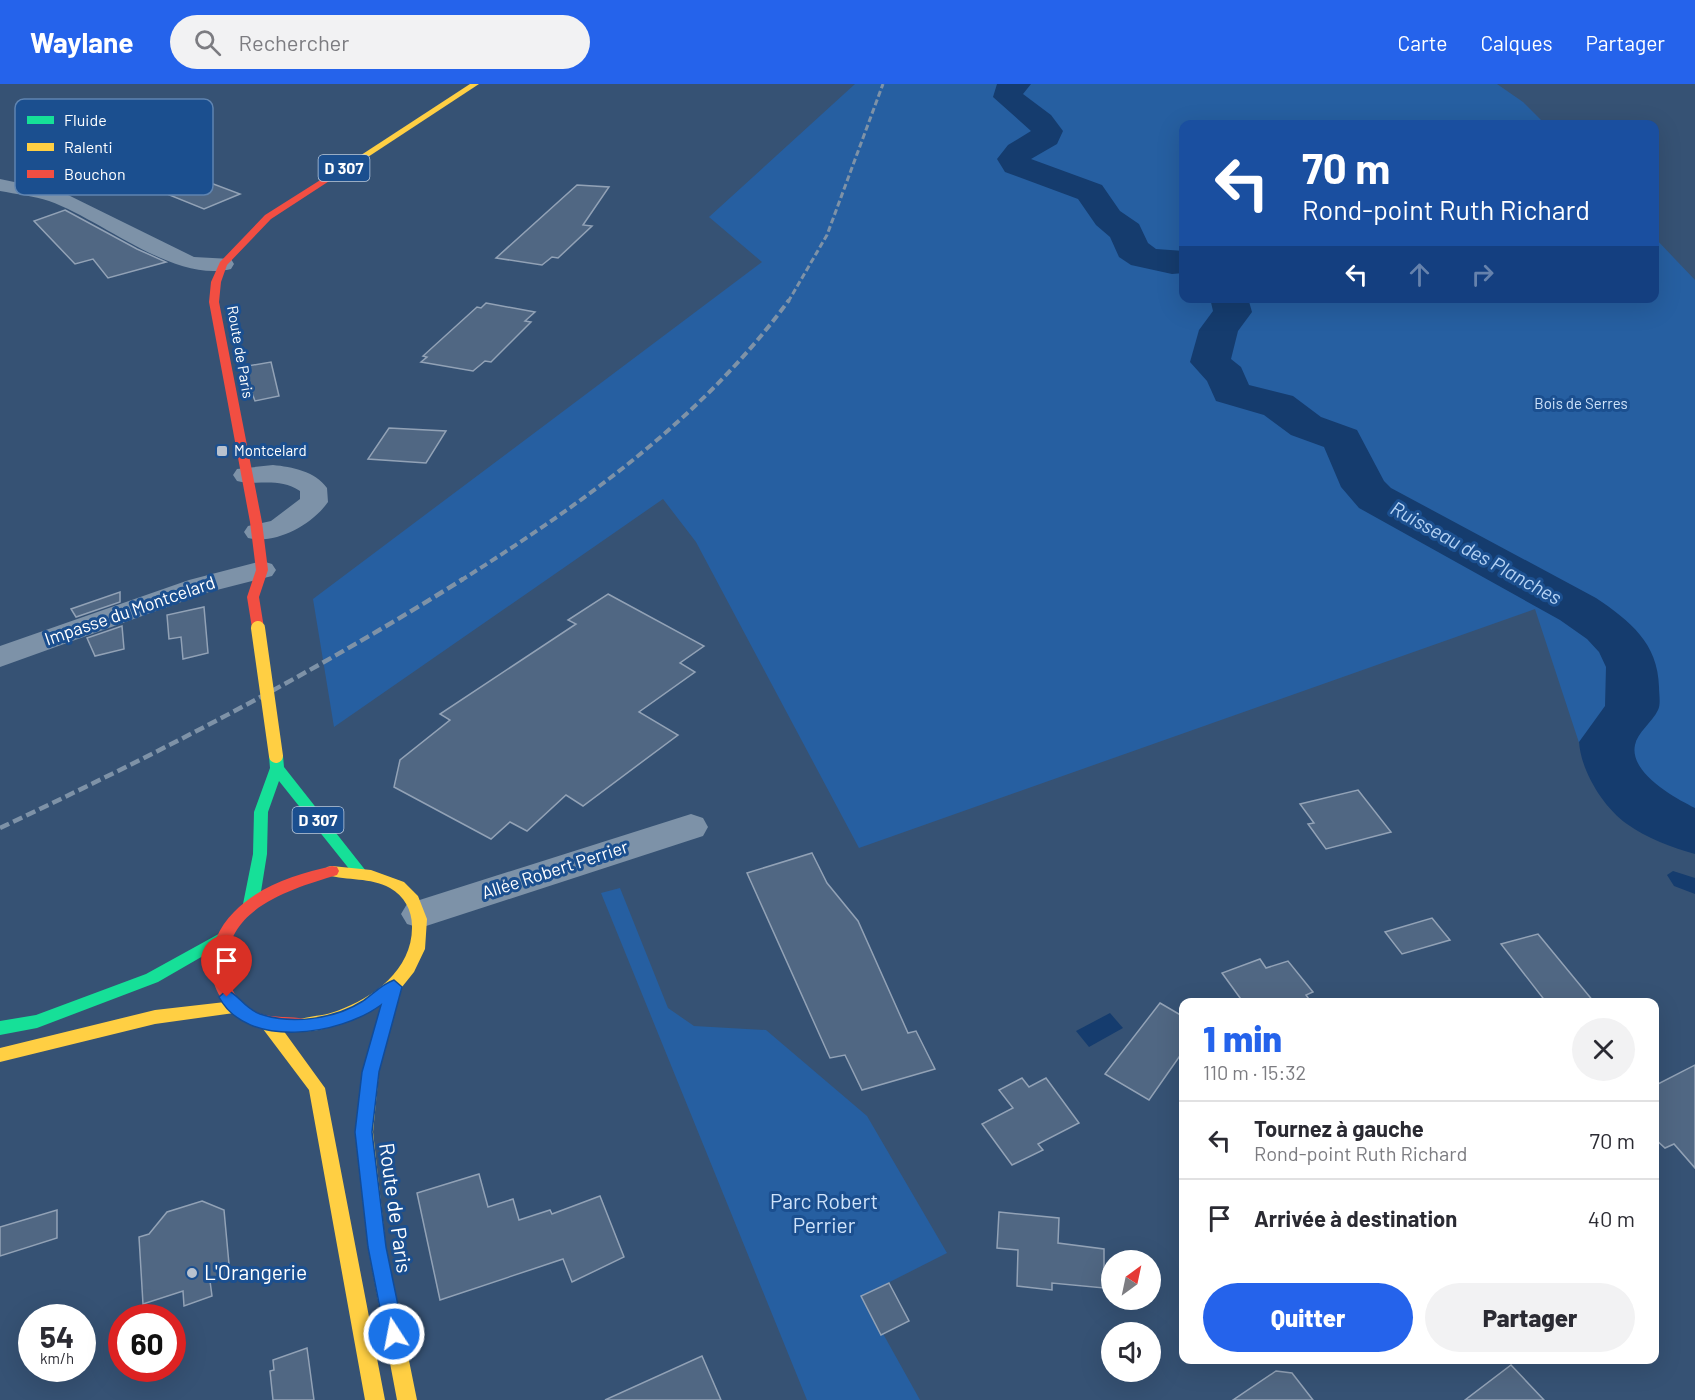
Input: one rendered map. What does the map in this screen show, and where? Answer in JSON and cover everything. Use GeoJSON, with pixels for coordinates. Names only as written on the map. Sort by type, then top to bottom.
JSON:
{"type":"FeatureCollection","features":[{"type":"Feature","properties":{"kind":"main road","name":"Route de Paris"},"geometry":{"type":"LineString","coordinates":[[251,904],[260,854],[261,812],[276,762],[253,597],[258,536],[214,302],[216,282],[223,264],[268,217],[475,84]]}},
{"type":"Feature","properties":{"kind":"main road","name":"Route de Paris"},"geometry":{"type":"LineString","coordinates":[[255,576],[242,556],[258,536]]}},
{"type":"Feature","properties":{"kind":"main road","name":"D 307"},"geometry":{"type":"LineString","coordinates":[[276,762],[359,871]]}},
{"type":"Feature","properties":{"kind":"main road"},"geometry":{"type":"LineString","coordinates":[[332,871],[359,871],[387,879],[408,893],[420,914],[422,938],[413,963],[394,987],[367,1006],[335,1020],[301,1026],[269,1024],[250,1017],[234,1007],[220,986],[216,962],[224,937],[236,919],[251,904],[276,888],[303,877],[332,871]]}},
{"type":"Feature","properties":{"kind":"main road"},"geometry":{"type":"LineString","coordinates":[[0,1028],[37,1021],[152,978],[224,937]]}},
{"type":"Feature","properties":{"kind":"main road","name":"Route de Paris"},"geometry":{"type":"LineString","coordinates":[[394,987],[371,1072],[364,1132],[377,1247],[407,1400]]}},
{"type":"Feature","properties":{"kind":"main road"},"geometry":{"type":"LineString","coordinates":[[0,1055],[155,1017],[234,1007]]}},
{"type":"Feature","properties":{"kind":"main road"},"geometry":{"type":"LineString","coordinates":[[269,1024],[317,1088],[375,1400]]}},
{"type":"Feature","properties":{"kind":"street"},"geometry":{"type":"LineString","coordinates":[[0,185],[15,188]]}},
{"type":"Feature","properties":{"kind":"street"},"geometry":{"type":"LineString","coordinates":[[50,195],[190,263],[223,264]]}},
{"type":"Feature","properties":{"kind":"street"},"geometry":{"type":"LineString","coordinates":[[246,475],[260,472],[300,477],[314,488],[314,502],[280,527],[258,536]]}},
{"type":"Feature","properties":{"kind":"street","name":"Impasse du Montcelard"},"geometry":{"type":"LineString","coordinates":[[0,657],[199,585],[255,576]]}},
{"type":"Feature","properties":{"kind":"street","name":"Allée Robert Perrier"},"geometry":{"type":"LineString","coordinates":[[420,914],[691,827]]}},
{"type":"Feature","properties":{"kind":"green space","name":"Bois de Serres"},"geometry":{"type":"Polygon","coordinates":[[[855,84],[1497,84],[1523,102],[1541,120],[1179,120],[1179,303],[1659,303],[1659,242],[1695,280],[1695,849],[1586,764],[1535,609],[859,848],[696,542],[663,499],[334,727],[313,599],[762,262],[709,217],[855,84]]]}},
{"type":"Feature","properties":{"kind":"green space","name":"Parc Robert Perrier"},"geometry":{"type":"Polygon","coordinates":[[[620,888],[668,1008],[694,1026],[766,1030],[867,1116],[947,1253],[862,1296],[920,1400],[807,1400],[601,893],[620,888]]]}},
{"type":"Feature","properties":{"kind":"shaded area"},"geometry":{"type":"Polygon","coordinates":[[[1673,871],[1695,878],[1695,894],[1674,886],[1667,875],[1673,871]]]}},
{"type":"Feature","properties":{"kind":"shaded area"},"geometry":{"type":"Polygon","coordinates":[[[1110,1013],[1123,1028],[1089,1047],[1076,1031],[1110,1013]]]}},
{"type":"Feature","properties":{"kind":"building"},"geometry":{"type":"Polygon","coordinates":[[[213,184],[240,194],[204,209],[169,195],[213,195],[213,184]]]}},
{"type":"Feature","properties":{"kind":"building"},"geometry":{"type":"Polygon","coordinates":[[[577,185],[609,187],[583,225],[592,226],[558,258],[552,257],[542,265],[496,258],[577,185]]]}},
{"type":"Feature","properties":{"kind":"building"},"geometry":{"type":"Polygon","coordinates":[[[65,210],[166,262],[108,278],[93,259],[75,264],[34,221],[65,210]]]}},
{"type":"Feature","properties":{"kind":"building"},"geometry":{"type":"Polygon","coordinates":[[[486,303],[535,312],[525,321],[531,322],[491,362],[485,361],[473,371],[421,362],[427,357],[423,356],[477,307],[481,308],[486,303]]]}},
{"type":"Feature","properties":{"kind":"building"},"geometry":{"type":"Polygon","coordinates":[[[271,362],[279,396],[255,401],[242,367],[271,362]]]}},
{"type":"Feature","properties":{"kind":"building"},"geometry":{"type":"Polygon","coordinates":[[[389,428],[446,431],[426,463],[368,459],[389,428]]]}},
{"type":"Feature","properties":{"kind":"building"},"geometry":{"type":"Polygon","coordinates":[[[120,592],[120,602],[76,617],[71,609],[120,592]]]}},
{"type":"Feature","properties":{"kind":"building"},"geometry":{"type":"Polygon","coordinates":[[[608,594],[704,646],[680,663],[695,672],[639,712],[678,735],[583,806],[566,795],[527,831],[510,822],[491,839],[394,787],[400,760],[450,720],[440,714],[576,624],[568,620],[608,594]]]}},
{"type":"Feature","properties":{"kind":"building"},"geometry":{"type":"Polygon","coordinates":[[[204,607],[208,653],[183,659],[181,637],[169,639],[167,615],[204,607]]]}},
{"type":"Feature","properties":{"kind":"building"},"geometry":{"type":"Polygon","coordinates":[[[122,626],[124,649],[95,656],[87,638],[122,626]]]}},
{"type":"Feature","properties":{"kind":"building"},"geometry":{"type":"Polygon","coordinates":[[[1358,790],[1391,832],[1326,849],[1308,824],[1314,823],[1300,804],[1358,790]]]}},
{"type":"Feature","properties":{"kind":"building"},"geometry":{"type":"Polygon","coordinates":[[[812,853],[827,883],[858,921],[908,1033],[916,1031],[935,1069],[862,1090],[845,1055],[830,1058],[747,873],[812,853]]]}},
{"type":"Feature","properties":{"kind":"building"},"geometry":{"type":"Polygon","coordinates":[[[1432,918],[1450,940],[1402,954],[1385,932],[1432,918]]]}},
{"type":"Feature","properties":{"kind":"building"},"geometry":{"type":"Polygon","coordinates":[[[1538,934],[1591,998],[1543,998],[1501,944],[1538,934]]]}},
{"type":"Feature","properties":{"kind":"building"},"geometry":{"type":"Polygon","coordinates":[[[1260,959],[1266,968],[1288,961],[1313,992],[1306,995],[1308,998],[1240,998],[1222,973],[1260,959]]]}},
{"type":"Feature","properties":{"kind":"building"},"geometry":{"type":"Polygon","coordinates":[[[1160,1003],[1179,1014],[1179,1057],[1149,1100],[1105,1074],[1160,1003]]]}},
{"type":"Feature","properties":{"kind":"building"},"geometry":{"type":"Polygon","coordinates":[[[1695,1065],[1695,1168],[1674,1144],[1665,1148],[1659,1143],[1659,1083],[1695,1065]]]}},
{"type":"Feature","properties":{"kind":"building"},"geometry":{"type":"Polygon","coordinates":[[[1022,1078],[1029,1087],[1046,1078],[1079,1123],[1038,1144],[1043,1150],[1012,1165],[982,1124],[1013,1108],[999,1090],[1022,1078]]]}},
{"type":"Feature","properties":{"kind":"building"},"geometry":{"type":"Polygon","coordinates":[[[479,1174],[488,1207],[513,1199],[519,1220],[550,1210],[552,1214],[600,1196],[624,1257],[572,1282],[563,1259],[440,1300],[417,1193],[479,1174]]]}},
{"type":"Feature","properties":{"kind":"building"},"geometry":{"type":"Polygon","coordinates":[[[202,1201],[224,1210],[230,1275],[210,1281],[212,1296],[186,1305],[184,1304],[183,1291],[143,1304],[139,1237],[149,1234],[167,1212],[202,1201]]]}},
{"type":"Feature","properties":{"kind":"building"},"geometry":{"type":"Polygon","coordinates":[[[57,1210],[57,1238],[0,1256],[0,1227],[57,1210]]]}},
{"type":"Feature","properties":{"kind":"building"},"geometry":{"type":"Polygon","coordinates":[[[999,1212],[1059,1218],[1058,1243],[1104,1249],[1101,1250],[1101,1288],[1052,1283],[1052,1290],[1017,1286],[1018,1250],[997,1248],[999,1212]]]}},
{"type":"Feature","properties":{"kind":"building"},"geometry":{"type":"Polygon","coordinates":[[[889,1283],[909,1321],[881,1335],[861,1296],[889,1283]]]}},
{"type":"Feature","properties":{"kind":"building"},"geometry":{"type":"Polygon","coordinates":[[[307,1348],[314,1400],[273,1400],[270,1371],[274,1370],[273,1360],[307,1348]]]}},
{"type":"Feature","properties":{"kind":"building"},"geometry":{"type":"Polygon","coordinates":[[[702,1356],[721,1400],[605,1400],[702,1356]]]}},
{"type":"Feature","properties":{"kind":"building"},"geometry":{"type":"Polygon","coordinates":[[[1511,1365],[1544,1400],[1465,1400],[1511,1365]]]}},
{"type":"Feature","properties":{"kind":"building"},"geometry":{"type":"Polygon","coordinates":[[[1276,1371],[1292,1373],[1313,1400],[1233,1400],[1276,1371]]]}},
{"type":"Feature","properties":{"kind":"waterway","name":"Ruisseau des Planches"},"geometry":{"type":"LineString","coordinates":[[1016,84],[1009,89],[1008,97],[1040,122],[1047,131],[1046,137],[1016,155],[1013,159],[1017,165],[1090,192],[1108,218],[1126,232],[1132,249],[1144,257],[1179,262]]}},
{"type":"Feature","properties":{"kind":"waterway","name":"Ruisseau des Planches"},"geometry":{"type":"LineString","coordinates":[[1230,303],[1233,312],[1219,330],[1210,362],[1226,376],[1231,392],[1249,399],[1278,405],[1306,426],[1342,439],[1364,487],[1375,498],[1578,609],[1605,628],[1621,645],[1632,667],[1632,708],[1607,742],[1608,755],[1613,768],[1630,793],[1648,810],[1695,833]]}},
{"type":"Feature","properties":{"kind":"railway"},"geometry":{"type":"LineString","coordinates":[[788,302],[827,235],[883,84]]}},
{"type":"Feature","properties":{"kind":"railway"},"geometry":{"type":"LineString","coordinates":[[460,581],[551,521],[638,456],[718,383],[755,343],[789,300]]}},
{"type":"Feature","properties":{"kind":"railway"},"geometry":{"type":"LineString","coordinates":[[0,828],[235,711],[350,647],[463,579]]}},
{"type":"Feature","properties":{"kind":"traffic: fast"},"geometry":{"type":"LineString","coordinates":[[251,904],[260,854],[261,812],[277,768],[276,756]]}},
{"type":"Feature","properties":{"kind":"traffic: fast"},"geometry":{"type":"LineString","coordinates":[[277,768],[359,871]]}},
{"type":"Feature","properties":{"kind":"traffic: fast"},"geometry":{"type":"LineString","coordinates":[[0,1028],[37,1021],[152,978],[224,937]]}},
{"type":"Feature","properties":{"kind":"traffic: slow"},"geometry":{"type":"LineString","coordinates":[[336,174],[475,84]]}},
{"type":"Feature","properties":{"kind":"traffic: slow"},"geometry":{"type":"LineString","coordinates":[[258,628],[276,756]]}},
{"type":"Feature","properties":{"kind":"traffic: slow"},"geometry":{"type":"LineString","coordinates":[[302,1025],[341,1016],[379,997],[408,967],[417,949],[419,919],[417,909],[406,892],[381,878],[332,871]]}},
{"type":"Feature","properties":{"kind":"traffic: slow"},"geometry":{"type":"LineString","coordinates":[[394,987],[371,1072],[364,1132],[377,1247],[407,1400]]}},
{"type":"Feature","properties":{"kind":"traffic: slow"},"geometry":{"type":"LineString","coordinates":[[0,1055],[155,1017],[234,1007]]}},
{"type":"Feature","properties":{"kind":"traffic: slow"},"geometry":{"type":"LineString","coordinates":[[269,1024],[317,1088],[375,1400]]}},
{"type":"Feature","properties":{"kind":"traffic: jam"},"geometry":{"type":"LineString","coordinates":[[258,628],[253,597],[262,570],[256,522],[214,302],[216,282],[223,264],[268,217],[336,174]]}},
{"type":"Feature","properties":{"kind":"traffic: jam"},"geometry":{"type":"LineString","coordinates":[[302,1025],[256,1020],[234,1005],[221,979],[220,950],[234,922],[258,900],[294,882],[332,871]]}},
{"type":"Feature","properties":{"kind":"place","name":"Montcelard"},"geometry":{"type":"Point","coordinates":[222,451]}},
{"type":"Feature","properties":{"kind":"place","name":"L'Orangerie"},"geometry":{"type":"Point","coordinates":[192,1273]}},
{"type":"Feature","properties":{"kind":"route"},"geometry":{"type":"LineString","coordinates":[[227,997],[234,1007],[250,1017],[269,1024],[301,1026],[335,1020],[367,1006],[394,987],[371,1072],[364,1132],[377,1247],[394,1334]]}}]}
